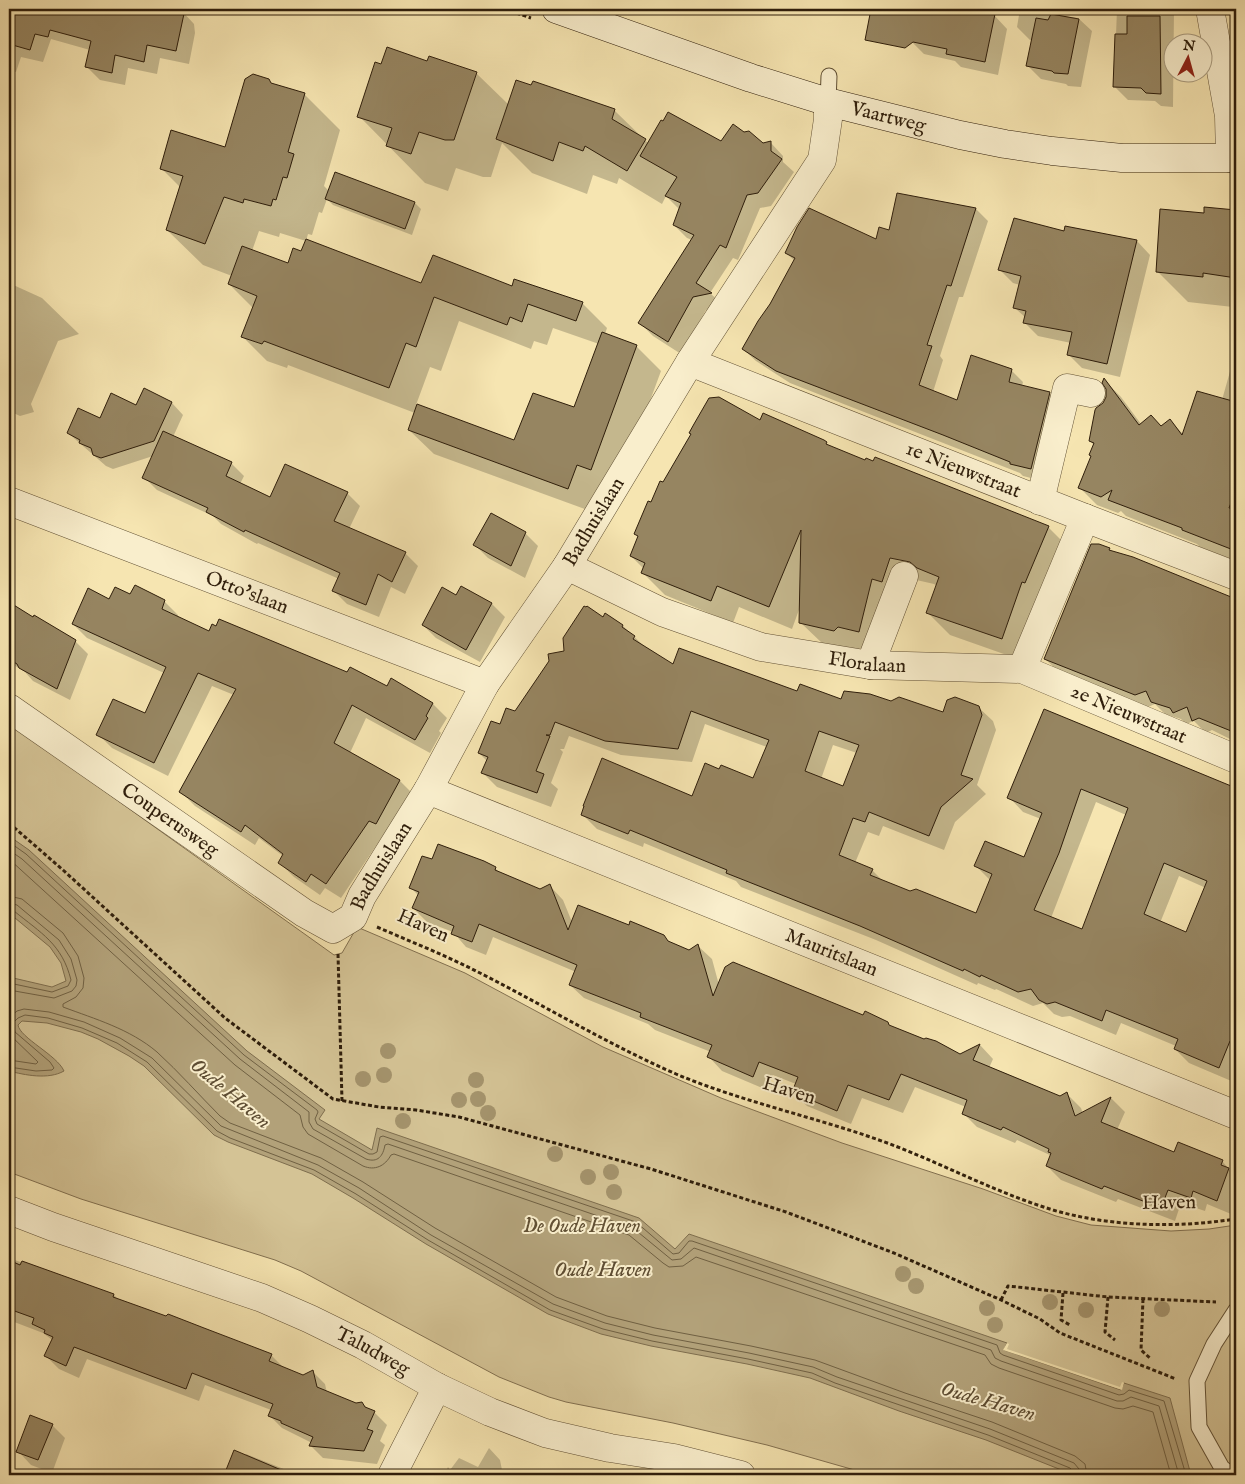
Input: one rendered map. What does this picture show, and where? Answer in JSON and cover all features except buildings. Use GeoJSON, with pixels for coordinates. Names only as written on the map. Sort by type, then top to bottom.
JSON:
{"type":"FeatureCollection","features":[{"type":"Feature","properties":{"kind":"street","name":"Vaartweg"},"geometry":{"type":"LineString","coordinates":[[556,9],[751,78],[829,89],[960,135],[1052,151],[1122,158],[1233,158]]}},
{"type":"Feature","properties":{"kind":"street"},"geometry":{"type":"LineString","coordinates":[[1210,9],[1229,116],[1233,158]]}},
{"type":"Feature","properties":{"kind":"street","name":"Badhuislaan"},"geometry":{"type":"LineString","coordinates":[[341,933],[428,790],[484,684],[567,566],[690,362],[822,160],[828,119],[829,89]]}},
{"type":"Feature","properties":{"kind":"street","name":"1e Nieuwstraat"},"geometry":{"type":"LineString","coordinates":[[690,362],[1040,501],[1236,576]]}},
{"type":"Feature","properties":{"kind":"street"},"geometry":{"type":"LineString","coordinates":[[1040,501],[1067,388],[1091,393]]}},
{"type":"Feature","properties":{"kind":"street","name":"Otto'slaan"},"geometry":{"type":"LineString","coordinates":[[9,501],[484,684]]}},
{"type":"Feature","properties":{"kind":"street"},"geometry":{"type":"LineString","coordinates":[[1022,669],[1085,518]]}},
{"type":"Feature","properties":{"kind":"street","name":"Floralaan"},"geometry":{"type":"LineString","coordinates":[[567,566],[662,612],[761,647],[870,665],[1022,669]]}},
{"type":"Feature","properties":{"kind":"street"},"geometry":{"type":"LineString","coordinates":[[870,665],[904,576]]}},
{"type":"Feature","properties":{"kind":"street","name":"2e Nieuwstraat"},"geometry":{"type":"LineString","coordinates":[[1022,669],[1236,759]]}},
{"type":"Feature","properties":{"kind":"street","name":"Couperusweg"},"geometry":{"type":"LineString","coordinates":[[9,708],[304,913],[341,933]]}},
{"type":"Feature","properties":{"kind":"street","name":"Mauritslaan"},"geometry":{"type":"LineString","coordinates":[[428,790],[1236,1115]]}},
{"type":"Feature","properties":{"kind":"street","name":"Taludweg"},"geometry":{"type":"LineString","coordinates":[[9,1210],[53,1227],[262,1298],[363,1345],[437,1387],[490,1412],[545,1433],[610,1448],[674,1458],[741,1475]]}},
{"type":"Feature","properties":{"kind":"street"},"geometry":{"type":"LineString","coordinates":[[392,1475],[437,1387]]}},
{"type":"Feature","properties":{"kind":"lane"},"geometry":{"type":"LineString","coordinates":[[1232,1475],[1222,1468],[1199,1427],[1198,1381],[1214,1344],[1236,1310]]}},
{"type":"Feature","properties":{"kind":"path"},"geometry":{"type":"LineString","coordinates":[[9,823],[225,1018],[333,1099],[459,1117],[660,1172],[786,1212],[894,1253],[1001,1300],[1040,1319],[1060,1333],[1198,1388]]}},
{"type":"Feature","properties":{"kind":"path"},"geometry":{"type":"LineString","coordinates":[[341,933],[342,1101]]}},
{"type":"Feature","properties":{"kind":"path","name":"Haven"},"geometry":{"type":"LineString","coordinates":[[341,933],[466,967],[606,1041],[677,1074],[762,1104],[847,1129],[892,1145],[1051,1210],[1097,1221],[1155,1224],[1218,1222],[1236,1219]]}},
{"type":"Feature","properties":{"kind":"path"},"geometry":{"type":"LineString","coordinates":[[1001,1300],[1008,1286],[1063,1294],[1218,1302]]}},
{"type":"Feature","properties":{"kind":"path"},"geometry":{"type":"LineString","coordinates":[[1063,1294],[1060,1320],[1070,1325]]}},
{"type":"Feature","properties":{"kind":"path"},"geometry":{"type":"LineString","coordinates":[[1108,1297],[1105,1332],[1115,1340]]}},
{"type":"Feature","properties":{"kind":"path"},"geometry":{"type":"LineString","coordinates":[[1143,1299],[1140,1350],[1152,1359]]}},
{"type":"Feature","properties":{"kind":"green space","name":"De Oude Haven"},"geometry":{"type":"Polygon","coordinates":[[[9,723],[334,955],[342,953],[357,927],[465,973],[603,1047],[721,1098],[842,1143],[983,1189],[1056,1216],[1091,1225],[1171,1231],[1209,1229],[1236,1225],[1236,1475],[872,1475],[767,1445],[673,1423],[566,1402],[499,1377],[301,1271],[275,1260],[81,1199],[9,1172],[9,723]]]}},
{"type":"Feature","properties":{"kind":"water","name":"Oude Haven"},"geometry":{"type":"Polygon","coordinates":[[[9,836],[29,850],[247,1051],[325,1110],[319,1119],[372,1150],[377,1128],[639,1218],[675,1249],[689,1234],[1007,1343],[1004,1350],[1121,1390],[1124,1383],[1170,1398],[1191,1475],[1074,1475],[986,1440],[899,1411],[810,1378],[601,1334],[548,1314],[426,1244],[312,1174],[214,1135],[144,1066],[98,1039],[81,1032],[47,1023],[22,1021],[18,1025],[20,1030],[54,1059],[64,1071],[44,1076],[9,1071],[9,977],[52,987],[66,981],[61,963],[50,947],[9,913],[9,836]]]}},
{"type":"Feature","properties":{"kind":"pier"},"geometry":{"type":"Polygon","coordinates":[[[1007,1343],[1009,1344],[1007,1349],[1120,1387],[1122,1382],[1124,1383],[1122,1390],[1003,1350],[1007,1343]]]}}]}
